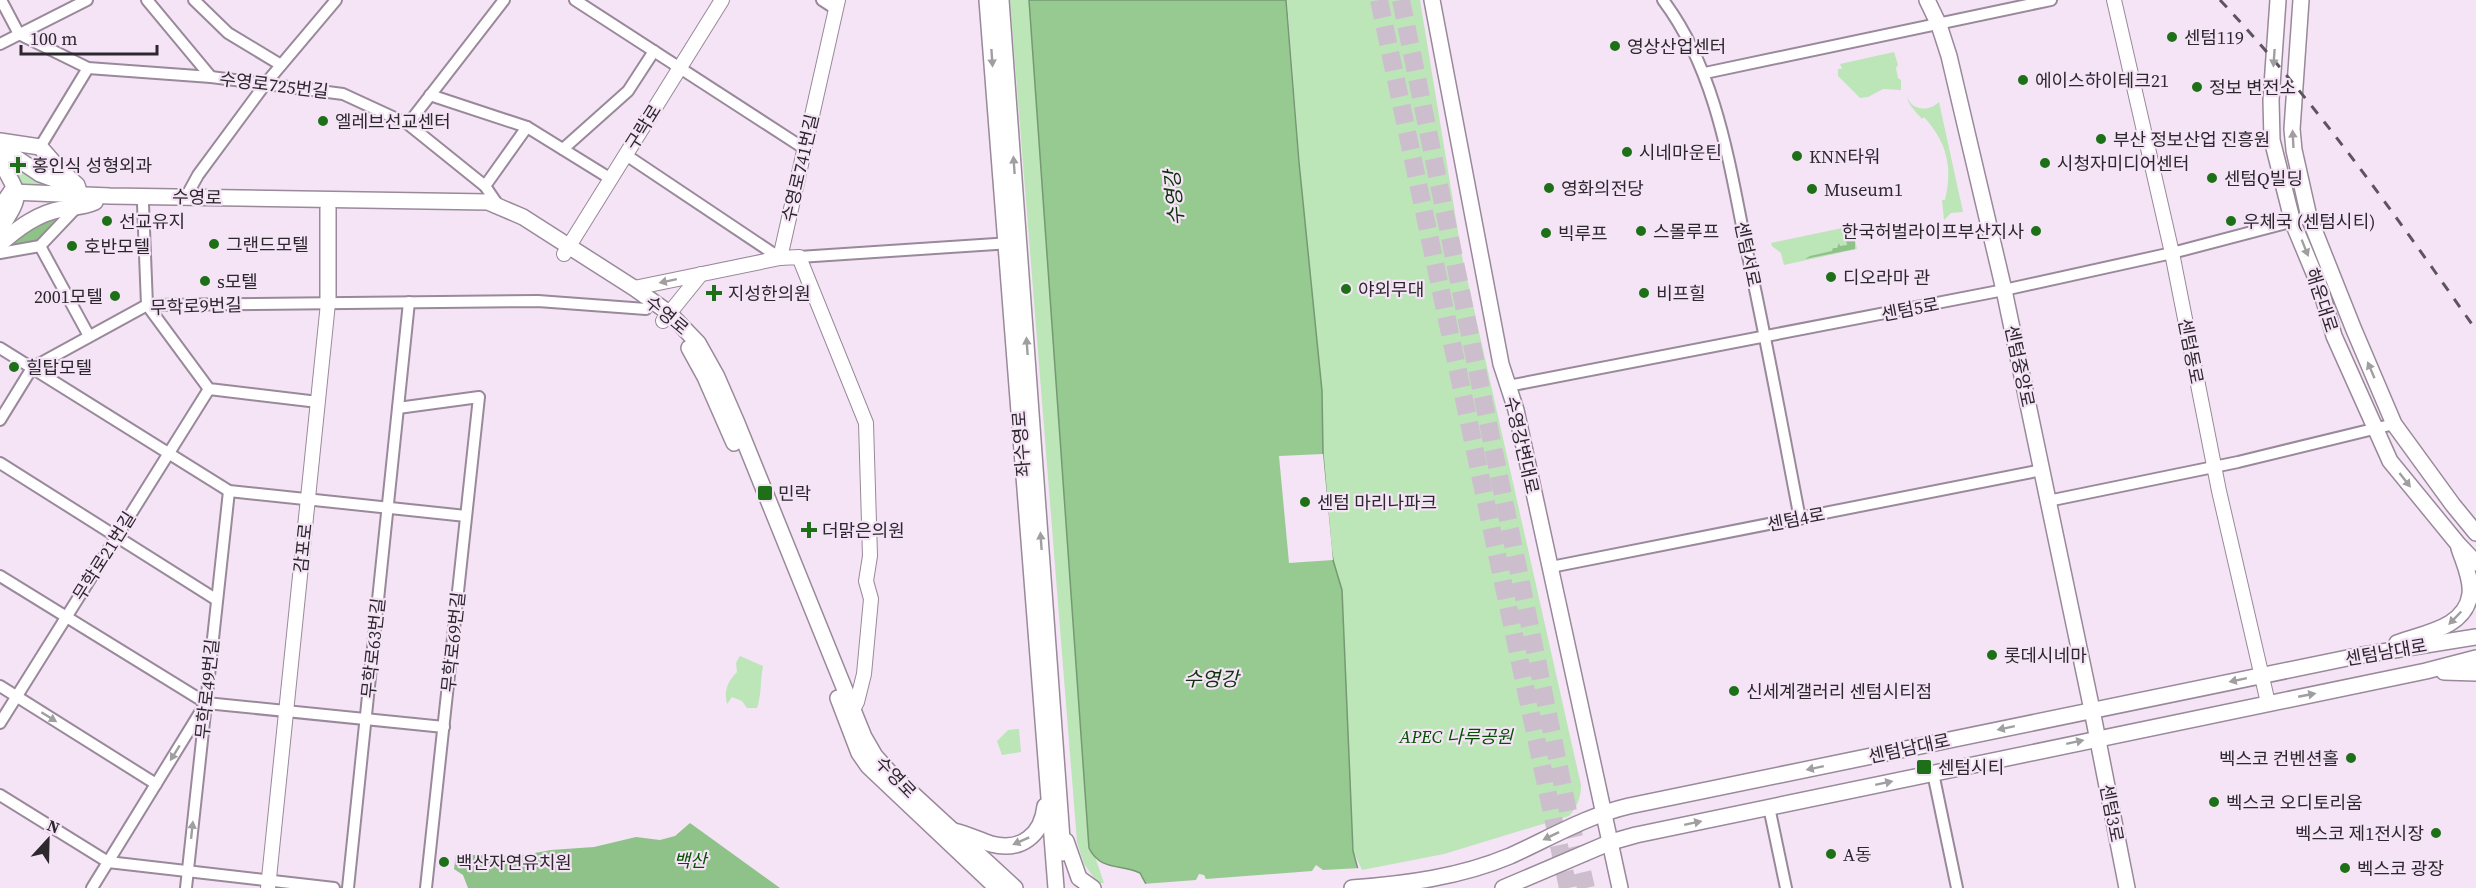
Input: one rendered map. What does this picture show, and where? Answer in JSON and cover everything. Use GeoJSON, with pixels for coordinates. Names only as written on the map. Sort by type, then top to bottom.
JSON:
{"type":"FeatureCollection","features":[{"type":"Feature","properties":{"kind":"main road","name":"좌수영로"},"geometry":{"type":"LineString","coordinates":[[987,0],[1012,243],[1065,888]]}},
{"type":"Feature","properties":{"kind":"main road","name":"좌수영로"},"geometry":{"type":"LineString","coordinates":[[1001,0],[1012,243],[1056,888]]}},
{"type":"Feature","properties":{"kind":"main road","name":"수영강변대로"},"geometry":{"type":"LineString","coordinates":[[1432,0],[1501,364],[1516,410],[1620,888]]}},
{"type":"Feature","properties":{"kind":"main road","name":"센텀중앙로"},"geometry":{"type":"LineString","coordinates":[[1927,0],[1950,56],[2004,290],[2098,737]]}},
{"type":"Feature","properties":{"kind":"main road","name":"해운대로"},"geometry":{"type":"LineString","coordinates":[[2278,0],[2271,100],[2271,140],[2293,223],[2321,290],[2334,336],[2390,461],[2476,563]]}},
{"type":"Feature","properties":{"kind":"main road","name":"해운대로"},"geometry":{"type":"LineString","coordinates":[[2301,0],[2292,129],[2308,217],[2394,424],[2446,497],[2476,532]]}},
{"type":"Feature","properties":{"kind":"main road"},"geometry":{"type":"LineString","coordinates":[[0,141],[40,147],[61,171],[82,189]]}},
{"type":"Feature","properties":{"kind":"main road"},"geometry":{"type":"LineString","coordinates":[[0,147],[10,156],[40,174],[110,196]]}},
{"type":"Feature","properties":{"kind":"main road"},"geometry":{"type":"LineString","coordinates":[[0,160],[15,195],[0,229]]}},
{"type":"Feature","properties":{"kind":"main road"},"geometry":{"type":"LineString","coordinates":[[0,173],[15,195]]}},
{"type":"Feature","properties":{"kind":"main road"},"geometry":{"type":"LineString","coordinates":[[0,208],[15,195]]}},
{"type":"Feature","properties":{"kind":"main road","name":"수영로"},"geometry":{"type":"LineString","coordinates":[[15,195],[477,201],[498,205],[524,217],[646,309],[666,317]]}},
{"type":"Feature","properties":{"kind":"main road","name":"수영로"},"geometry":{"type":"LineString","coordinates":[[15,195],[143,204],[485,211],[507,219],[634,288],[666,317],[705,376],[849,715],[859,753],[881,780],[997,888]]}},
{"type":"Feature","properties":{"kind":"main road"},"geometry":{"type":"LineString","coordinates":[[0,244],[23,225],[40,216],[60,209],[77,208],[95,202]]}},
{"type":"Feature","properties":{"kind":"main road","name":"감포로"},"geometry":{"type":"LineString","coordinates":[[328,208],[328,303]]}},
{"type":"Feature","properties":{"kind":"main road"},"geometry":{"type":"LineString","coordinates":[[2357,656],[2453,623],[2464,608],[2470,594],[2458,544]]}},
{"type":"Feature","properties":{"kind":"main road","name":"센텀남대로"},"geometry":{"type":"LineString","coordinates":[[1352,888],[1435,879],[1485,865],[1605,812],[2357,656],[2476,637]]}},
{"type":"Feature","properties":{"kind":"main road","name":"센텀남대로"},"geometry":{"type":"LineString","coordinates":[[1503,888],[1611,842],[2098,737],[2426,671],[2476,658]]}},
{"type":"Feature","properties":{"kind":"main road"},"geometry":{"type":"LineString","coordinates":[[2426,671],[2476,673]]}},
{"type":"Feature","properties":{"kind":"main road","name":"수영로"},"geometry":{"type":"LineString","coordinates":[[849,715],[880,763],[1015,888]]}},
{"type":"Feature","properties":{"kind":"main road","name":"센텀3로"},"geometry":{"type":"LineString","coordinates":[[2098,737],[2127,888]]}},
{"type":"Feature","properties":{"kind":"main road"},"geometry":{"type":"LineString","coordinates":[[952,830],[1007,846],[1024,843],[1043,822],[1048,794]]}},
{"type":"Feature","properties":{"kind":"main road"},"geometry":{"type":"LineString","coordinates":[[1062,830],[1079,878],[1093,888]]}},
{"type":"Feature","properties":{"kind":"street"},"geometry":{"type":"LineString","coordinates":[[1,0],[19,34]]}},
{"type":"Feature","properties":{"kind":"street"},"geometry":{"type":"LineString","coordinates":[[0,44],[87,0]]}},
{"type":"Feature","properties":{"kind":"street"},"geometry":{"type":"LineString","coordinates":[[147,0],[211,77]]}},
{"type":"Feature","properties":{"kind":"street"},"geometry":{"type":"LineString","coordinates":[[194,0],[228,33],[281,65]]}},
{"type":"Feature","properties":{"kind":"street"},"geometry":{"type":"LineString","coordinates":[[186,197],[198,176],[266,82],[336,0]]}},
{"type":"Feature","properties":{"kind":"street"},"geometry":{"type":"LineString","coordinates":[[408,124],[504,0]]}},
{"type":"Feature","properties":{"kind":"street"},"geometry":{"type":"LineString","coordinates":[[575,0],[805,148]]}},
{"type":"Feature","properties":{"kind":"street","name":"구락로"},"geometry":{"type":"LineString","coordinates":[[566,250],[722,0]]}},
{"type":"Feature","properties":{"kind":"street"},"geometry":{"type":"LineString","coordinates":[[822,0],[837,4]]}},
{"type":"Feature","properties":{"kind":"street","name":"센텀서로"},"geometry":{"type":"LineString","coordinates":[[1663,0],[1705,73],[1732,177],[1800,519]]}},
{"type":"Feature","properties":{"kind":"street"},"geometry":{"type":"LineString","coordinates":[[1705,73],[2051,0]]}},
{"type":"Feature","properties":{"kind":"street","name":"센텀동로"},"geometry":{"type":"LineString","coordinates":[[2114,0],[2172,253],[2214,466],[2260,676],[2268,703]]}},
{"type":"Feature","properties":{"kind":"street","name":"수영로741번길"},"geometry":{"type":"LineString","coordinates":[[780,258],[837,4]]}},
{"type":"Feature","properties":{"kind":"street","name":"수영로725번길"},"geometry":{"type":"LineString","coordinates":[[19,34],[88,68],[266,82],[343,94],[408,124],[485,186],[498,205]]}},
{"type":"Feature","properties":{"kind":"street"},"geometry":{"type":"LineString","coordinates":[[563,149],[628,91],[654,51]]}},
{"type":"Feature","properties":{"kind":"street"},"geometry":{"type":"LineString","coordinates":[[40,147],[88,68]]}},
{"type":"Feature","properties":{"kind":"street"},"geometry":{"type":"LineString","coordinates":[[430,95],[527,127],[611,179]]}},
{"type":"Feature","properties":{"kind":"street"},"geometry":{"type":"LineString","coordinates":[[485,186],[527,127]]}},
{"type":"Feature","properties":{"kind":"street"},"geometry":{"type":"LineString","coordinates":[[626,155],[780,258]]}},
{"type":"Feature","properties":{"kind":"street"},"geometry":{"type":"LineString","coordinates":[[143,204],[147,304],[209,389],[318,402]]}},
{"type":"Feature","properties":{"kind":"street"},"geometry":{"type":"LineString","coordinates":[[0,253],[40,246],[77,208]]}},
{"type":"Feature","properties":{"kind":"street","name":"센텀5로"},"geometry":{"type":"LineString","coordinates":[[1508,386],[2004,290],[2172,253],[2293,223],[2308,217]]}},
{"type":"Feature","properties":{"kind":"street"},"geometry":{"type":"LineString","coordinates":[[634,288],[780,258],[1012,243]]}},
{"type":"Feature","properties":{"kind":"street"},"geometry":{"type":"LineString","coordinates":[[40,246],[89,336]]}},
{"type":"Feature","properties":{"kind":"street"},"geometry":{"type":"LineString","coordinates":[[799,257],[866,423],[870,556],[866,581],[871,599],[864,674],[849,715]]}},
{"type":"Feature","properties":{"kind":"street"},"geometry":{"type":"LineString","coordinates":[[666,317],[701,274]]}},
{"type":"Feature","properties":{"kind":"street","name":"무학로9번길"},"geometry":{"type":"LineString","coordinates":[[0,420],[33,368],[147,304],[538,301],[646,309]]}},
{"type":"Feature","properties":{"kind":"street","name":"무학로63번길"},"geometry":{"type":"LineString","coordinates":[[348,888],[409,302]]}},
{"type":"Feature","properties":{"kind":"street","name":"감포로"},"geometry":{"type":"LineString","coordinates":[[268,884],[328,303]]}},
{"type":"Feature","properties":{"kind":"street"},"geometry":{"type":"LineString","coordinates":[[0,348],[229,491],[466,516]]}},
{"type":"Feature","properties":{"kind":"street","name":"무학로21번길"},"geometry":{"type":"LineString","coordinates":[[0,723],[209,389]]}},
{"type":"Feature","properties":{"kind":"street","name":"무학로69번길"},"geometry":{"type":"LineString","coordinates":[[398,408],[479,397],[426,888]]}},
{"type":"Feature","properties":{"kind":"street"},"geometry":{"type":"LineString","coordinates":[[2048,501],[2214,466],[2394,424]]}},
{"type":"Feature","properties":{"kind":"street"},"geometry":{"type":"LineString","coordinates":[[0,463],[217,600]]}},
{"type":"Feature","properties":{"kind":"street","name":"센텀4로"},"geometry":{"type":"LineString","coordinates":[[1551,567],[2042,470]]}},
{"type":"Feature","properties":{"kind":"street","name":"무학로49번길"},"geometry":{"type":"LineString","coordinates":[[186,888],[229,491]]}},
{"type":"Feature","properties":{"kind":"street"},"geometry":{"type":"LineString","coordinates":[[0,576],[206,703],[444,727]]}},
{"type":"Feature","properties":{"kind":"street"},"geometry":{"type":"LineString","coordinates":[[0,686],[156,784]]}},
{"type":"Feature","properties":{"kind":"street"},"geometry":{"type":"LineString","coordinates":[[92,888],[206,703]]}},
{"type":"Feature","properties":{"kind":"street"},"geometry":{"type":"LineString","coordinates":[[1933,773],[1957,888]]}},
{"type":"Feature","properties":{"kind":"street"},"geometry":{"type":"LineString","coordinates":[[0,795],[108,862],[188,871],[268,884],[334,888]]}},
{"type":"Feature","properties":{"kind":"street"},"geometry":{"type":"LineString","coordinates":[[1769,807],[1786,888]]}},
{"type":"Feature","properties":{"kind":"green space"},"geometry":{"type":"Polygon","coordinates":[[[1010,0],[1036,0],[1092,848],[1104,883],[1098,883],[1084,864],[1077,842],[1010,0]]]}},
{"type":"Feature","properties":{"kind":"green space","name":"APEC 나루공원"},"geometry":{"type":"Polygon","coordinates":[[[1287,0],[1420,0],[1462,256],[1581,785],[1578,802],[1569,816],[1444,854],[1362,870],[1354,853],[1287,0]]]}},
{"type":"Feature","properties":{"kind":"green space"},"geometry":{"type":"Polygon","coordinates":[[[1894,52],[1898,65],[1896,68],[1898,78],[1901,80],[1901,90],[1883,89],[1868,97],[1860,98],[1838,76],[1838,69],[1842,69],[1840,64],[1894,52]]]}},
{"type":"Feature","properties":{"kind":"green space"},"geometry":{"type":"Polygon","coordinates":[[[1907,96],[1912,105],[1921,108],[1930,107],[1939,102],[1963,212],[1951,213],[1944,220],[1942,200],[1945,200],[1948,177],[1946,156],[1932,126],[1924,117],[1922,119],[1909,102],[1907,96]]]}},
{"type":"Feature","properties":{"kind":"green space"},"geometry":{"type":"Polygon","coordinates":[[[5,159],[66,187],[20,187],[5,159]]]}},
{"type":"Feature","properties":{"kind":"green space"},"geometry":{"type":"Polygon","coordinates":[[[59,215],[38,242],[5,248],[27,228],[59,215]]]}},
{"type":"Feature","properties":{"kind":"green space"},"geometry":{"type":"Polygon","coordinates":[[[1852,226],[1857,249],[1784,265],[1781,253],[1771,243],[1852,226]]]}},
{"type":"Feature","properties":{"kind":"green space"},"geometry":{"type":"Polygon","coordinates":[[[1846,239],[1855,240],[1855,249],[1805,259],[1832,251],[1839,243],[1840,246],[1847,245],[1846,239]]]}},
{"type":"Feature","properties":{"kind":"green space"},"geometry":{"type":"Polygon","coordinates":[[[740,656],[763,666],[757,708],[747,708],[742,701],[732,697],[727,704],[727,687],[737,672],[736,663],[740,656]]]}},
{"type":"Feature","properties":{"kind":"green space"},"geometry":{"type":"Polygon","coordinates":[[[1019,729],[1021,752],[1002,755],[997,741],[1008,730],[1019,729]]]}},
{"type":"Feature","properties":{"kind":"green space","name":"백산"},"geometry":{"type":"Polygon","coordinates":[[[690,823],[780,888],[468,888],[463,875],[454,869],[456,854],[513,857],[551,850],[594,847],[636,837],[660,840],[675,836],[690,823]]]}},
{"type":"Feature","properties":{"kind":"water","name":"수영강"},"geometry":{"type":"Polygon","coordinates":[[[1029,0],[1286,0],[1299,162],[1322,391],[1323,454],[1331,547],[1342,590],[1353,851],[1363,888],[1147,886],[1140,873],[1105,864],[1089,848],[1029,0]]]}},
{"type":"Feature","properties":{"kind":"pier","name":"센텀 마리나파크"},"geometry":{"type":"Polygon","coordinates":[[[1323,454],[1333,560],[1289,563],[1279,456],[1323,454]]]}},
{"type":"Feature","properties":{"kind":"pier"},"geometry":{"type":"Polygon","coordinates":[[[1316,865],[1323,870],[1361,868],[1366,888],[1144,888],[1143,884],[1196,880],[1199,874],[1204,875],[1206,879],[1312,871],[1316,865]]]}},
{"type":"Feature","properties":{"kind":"tunnel"},"geometry":{"type":"LineString","coordinates":[[1379,0],[1568,888]]}},
{"type":"Feature","properties":{"kind":"tunnel"},"geometry":{"type":"LineString","coordinates":[[1401,0],[1569,816],[1586,888]]}},
{"type":"Feature","properties":{"kind":"railway"},"geometry":{"type":"LineString","coordinates":[[2220,0],[2289,79],[2354,160],[2476,330]]}},
{"type":"Feature","properties":{"kind":"place","name":"센텀119"},"geometry":{"type":"Point","coordinates":[2172,37]}},
{"type":"Feature","properties":{"kind":"place","name":"영상산업센터"},"geometry":{"type":"Point","coordinates":[1615,46]}},
{"type":"Feature","properties":{"kind":"place","name":"에이스하이테크21"},"geometry":{"type":"Point","coordinates":[2023,80]}},
{"type":"Feature","properties":{"kind":"place","name":"정보 변전소"},"geometry":{"type":"Point","coordinates":[2197,87]}},
{"type":"Feature","properties":{"kind":"place","name":"엘레브선교센터"},"geometry":{"type":"Point","coordinates":[323,121]}},
{"type":"Feature","properties":{"kind":"place","name":"부산 정보산업 진흥원"},"geometry":{"type":"Point","coordinates":[2101,139]}},
{"type":"Feature","properties":{"kind":"place","name":"시네마운틴"},"geometry":{"type":"Point","coordinates":[1627,152]}},
{"type":"Feature","properties":{"kind":"place","name":"KNN타워"},"geometry":{"type":"Point","coordinates":[1797,156]}},
{"type":"Feature","properties":{"kind":"place","name":"시청자미디어센터"},"geometry":{"type":"Point","coordinates":[2045,163]}},
{"type":"Feature","properties":{"kind":"place","name":"홍인식 성형외과"},"geometry":{"type":"Point","coordinates":[18,165]}},
{"type":"Feature","properties":{"kind":"place","name":"센텀Q빌딩"},"geometry":{"type":"Point","coordinates":[2212,178]}},
{"type":"Feature","properties":{"kind":"place","name":"영화의전당"},"geometry":{"type":"Point","coordinates":[1549,188]}},
{"type":"Feature","properties":{"kind":"place","name":"Museum1"},"geometry":{"type":"Point","coordinates":[1812,189]}},
{"type":"Feature","properties":{"kind":"place","name":"선교유지"},"geometry":{"type":"Point","coordinates":[107,221]}},
{"type":"Feature","properties":{"kind":"place","name":"우체국 (센텀시티)"},"geometry":{"type":"Point","coordinates":[2231,221]}},
{"type":"Feature","properties":{"kind":"place","name":"스몰루프"},"geometry":{"type":"Point","coordinates":[1641,231]}},
{"type":"Feature","properties":{"kind":"place","name":"한국허벌라이프부산지사"},"geometry":{"type":"Point","coordinates":[2036,231]}},
{"type":"Feature","properties":{"kind":"place","name":"빅루프"},"geometry":{"type":"Point","coordinates":[1546,233]}},
{"type":"Feature","properties":{"kind":"place","name":"그랜드모텔"},"geometry":{"type":"Point","coordinates":[214,244]}},
{"type":"Feature","properties":{"kind":"place","name":"호반모텔"},"geometry":{"type":"Point","coordinates":[72,246]}},
{"type":"Feature","properties":{"kind":"place","name":"디오라마 관"},"geometry":{"type":"Point","coordinates":[1831,277]}},
{"type":"Feature","properties":{"kind":"place","name":"s모텔"},"geometry":{"type":"Point","coordinates":[205,281]}},
{"type":"Feature","properties":{"kind":"place","name":"야외무대"},"geometry":{"type":"Point","coordinates":[1346,289]}},
{"type":"Feature","properties":{"kind":"place","name":"지성한의원"},"geometry":{"type":"Point","coordinates":[714,293]}},
{"type":"Feature","properties":{"kind":"place","name":"비프힐"},"geometry":{"type":"Point","coordinates":[1644,293]}},
{"type":"Feature","properties":{"kind":"place","name":"2001모텔"},"geometry":{"type":"Point","coordinates":[115,296]}},
{"type":"Feature","properties":{"kind":"place","name":"힐탑모텔"},"geometry":{"type":"Point","coordinates":[14,367]}},
{"type":"Feature","properties":{"kind":"place","name":"민락"},"geometry":{"type":"Point","coordinates":[765,493]}},
{"type":"Feature","properties":{"kind":"place","name":"센텀 마리나파크"},"geometry":{"type":"Point","coordinates":[1305,502]}},
{"type":"Feature","properties":{"kind":"place","name":"더맑은의원"},"geometry":{"type":"Point","coordinates":[809,530]}},
{"type":"Feature","properties":{"kind":"place","name":"롯데시네마"},"geometry":{"type":"Point","coordinates":[1992,655]}},
{"type":"Feature","properties":{"kind":"place","name":"신세계갤러리 센텀시티점"},"geometry":{"type":"Point","coordinates":[1734,691]}},
{"type":"Feature","properties":{"kind":"place","name":"벡스코 컨벤션홀"},"geometry":{"type":"Point","coordinates":[2351,758]}},
{"type":"Feature","properties":{"kind":"place","name":"센텀시티"},"geometry":{"type":"Point","coordinates":[1924,767]}},
{"type":"Feature","properties":{"kind":"place","name":"벡스코 오디토리움"},"geometry":{"type":"Point","coordinates":[2214,802]}},
{"type":"Feature","properties":{"kind":"place","name":"벡스코 제1전시장"},"geometry":{"type":"Point","coordinates":[2436,833]}},
{"type":"Feature","properties":{"kind":"place","name":"A동"},"geometry":{"type":"Point","coordinates":[1831,854]}},
{"type":"Feature","properties":{"kind":"place","name":"백산자연유치원"},"geometry":{"type":"Point","coordinates":[444,862]}},
{"type":"Feature","properties":{"kind":"place","name":"벡스코 광장"},"geometry":{"type":"Point","coordinates":[2345,868]}}]}
